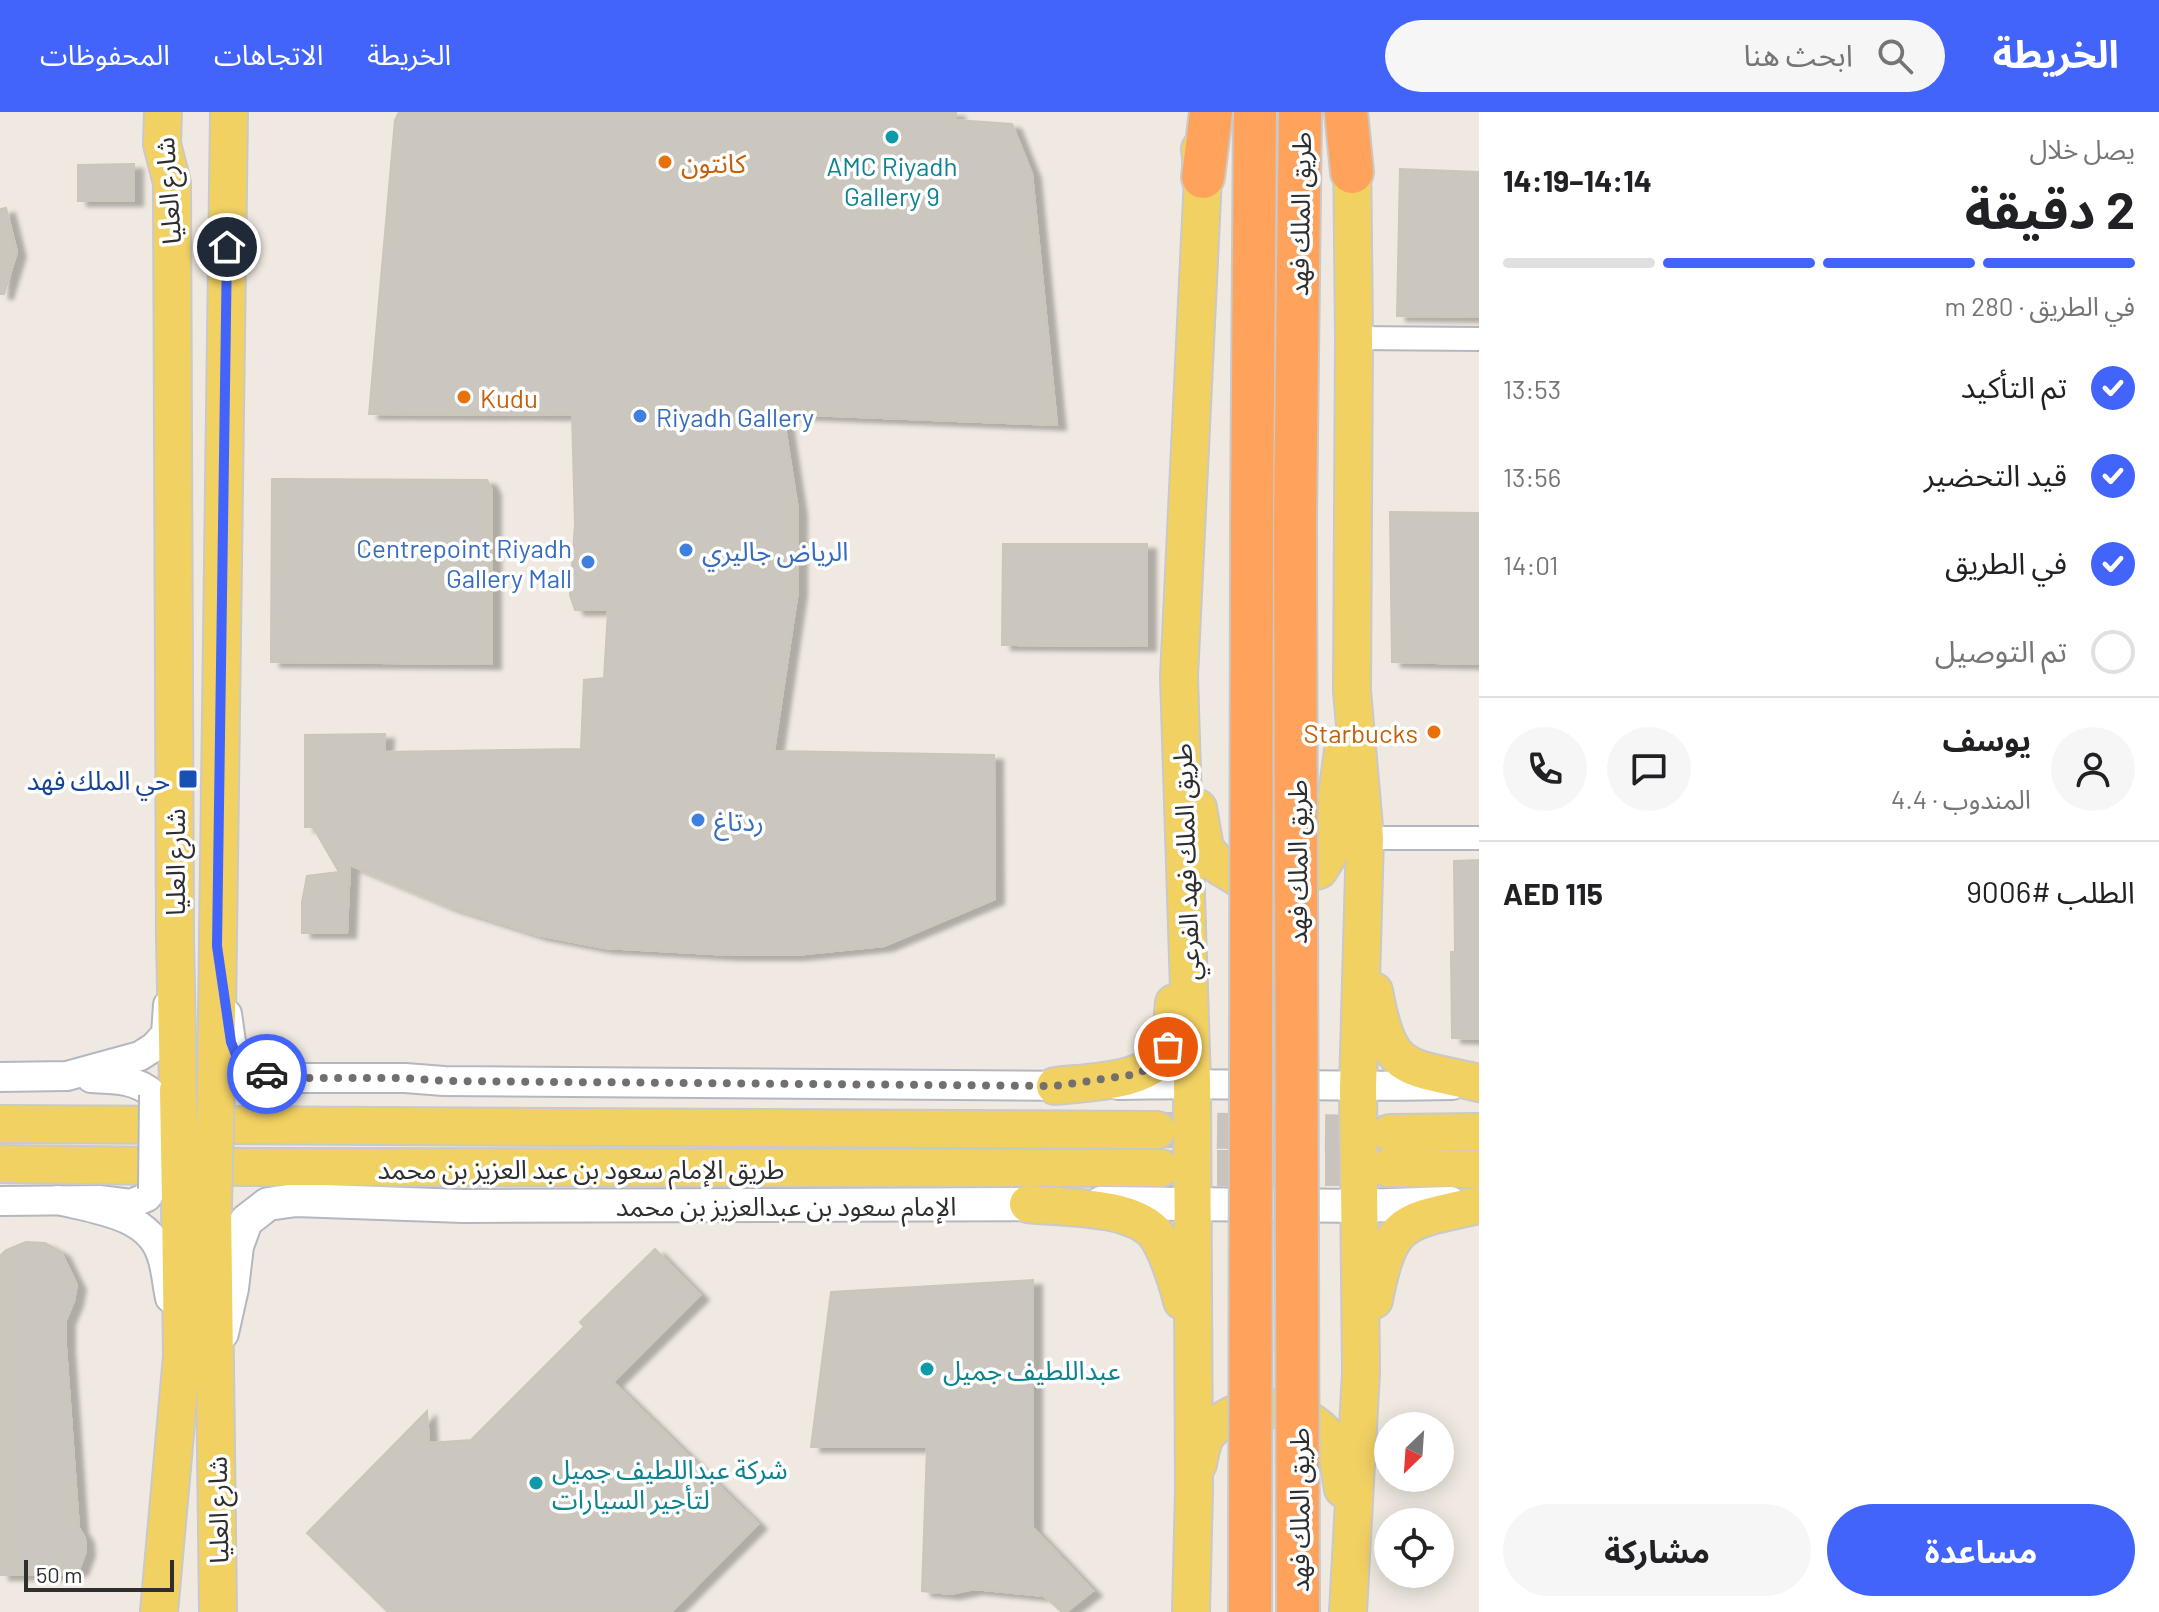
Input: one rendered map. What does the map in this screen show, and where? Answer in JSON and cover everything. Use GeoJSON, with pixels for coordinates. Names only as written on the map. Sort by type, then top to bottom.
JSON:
{"type":"FeatureCollection","features":[{"type":"Feature","properties":{"kind":"highway"},"geometry":{"type":"LineString","coordinates":[[1203,177],[1211,112]]}},
{"type":"Feature","properties":{"kind":"highway","name":"طريق الملك فهد"},"geometry":{"type":"LineString","coordinates":[[1250,1612],[1255,112]]}},
{"type":"Feature","properties":{"kind":"highway","name":"طريق الملك فهد"},"geometry":{"type":"LineString","coordinates":[[1298,1612],[1295,522],[1300,112]]}},
{"type":"Feature","properties":{"kind":"highway"},"geometry":{"type":"LineString","coordinates":[[1346,112],[1352,172]]}},
{"type":"Feature","properties":{"kind":"main road","name":"شارع العليا"},"geometry":{"type":"LineString","coordinates":[[163,112],[162,144],[172,183],[175,937],[166,1093],[182,1198],[218,1612]]}},
{"type":"Feature","properties":{"kind":"main road"},"geometry":{"type":"LineString","coordinates":[[172,183],[183,112]]}},
{"type":"Feature","properties":{"kind":"main road"},"geometry":{"type":"LineString","coordinates":[[219,112],[228,187]]}},
{"type":"Feature","properties":{"kind":"main road","name":"شارع العليا"},"geometry":{"type":"LineString","coordinates":[[182,1198],[216,1088],[229,112]]}},
{"type":"Feature","properties":{"kind":"main road","name":"طريق الملك فهد الفرعي"},"geometry":{"type":"LineString","coordinates":[[1191,1612],[1194,1490],[1192,1083],[1179,696],[1203,177],[1196,112]]}},
{"type":"Feature","properties":{"kind":"main road"},"geometry":{"type":"LineString","coordinates":[[1348,1612],[1361,1372],[1358,1088],[1365,838],[1352,691],[1352,112]]}},
{"type":"Feature","properties":{"kind":"main road"},"geometry":{"type":"LineString","coordinates":[[1179,696],[1205,848],[1219,866],[1244,881],[1278,883],[1319,870],[1329,854],[1352,691]]}},
{"type":"Feature","properties":{"kind":"main road"},"geometry":{"type":"LineString","coordinates":[[1055,1086],[1137,1074],[1156,1064],[1168,1047],[1187,919]]}},
{"type":"Feature","properties":{"kind":"main road"},"geometry":{"type":"LineString","coordinates":[[1362,930],[1382,1032],[1392,1051],[1407,1066],[1479,1084]]}},
{"type":"Feature","properties":{"kind":"main road","name":"طريق الإمام سعود بن عبد العزيز بن محمد"},"geometry":{"type":"LineString","coordinates":[[0,1124],[1157,1130]]}},
{"type":"Feature","properties":{"kind":"main road"},"geometry":{"type":"LineString","coordinates":[[1479,1132],[1388,1150],[1479,1169]]}},
{"type":"Feature","properties":{"kind":"main road","name":"طريق الإمام سعود بن عبد العزيز بن محمد"},"geometry":{"type":"LineString","coordinates":[[0,1164],[1161,1168]]}},
{"type":"Feature","properties":{"kind":"main road","name":"الإمام سعود بن عبدالعزيز بن محمد"},"geometry":{"type":"LineString","coordinates":[[198,1360],[232,1288],[237,1246],[246,1221],[268,1204],[296,1200],[463,1206],[1479,1204]]}},
{"type":"Feature","properties":{"kind":"main road"},"geometry":{"type":"LineString","coordinates":[[1028,1204],[1124,1214],[1154,1233],[1176,1275],[1193,1343]]}},
{"type":"Feature","properties":{"kind":"main road"},"geometry":{"type":"LineString","coordinates":[[1361,1372],[1382,1260],[1398,1232],[1419,1219],[1479,1204]]}},
{"type":"Feature","properties":{"kind":"main road","name":"شارع العليا"},"geometry":{"type":"LineString","coordinates":[[159,1612],[198,1360]]}},
{"type":"Feature","properties":{"kind":"main road"},"geometry":{"type":"LineString","coordinates":[[1194,1490],[1200,1453],[1208,1431],[1228,1417],[1250,1409],[1274,1408],[1297,1413],[1318,1426],[1334,1444],[1353,1538]]}},
{"type":"Feature","properties":{"kind":"street"},"geometry":{"type":"LineString","coordinates":[[1354,338],[1479,339]]}},
{"type":"Feature","properties":{"kind":"street"},"geometry":{"type":"LineString","coordinates":[[1365,838],[1479,838]]}},
{"type":"Feature","properties":{"kind":"street"},"geometry":{"type":"LineString","coordinates":[[67,1076],[140,1056],[166,1034],[175,937]]}},
{"type":"Feature","properties":{"kind":"street"},"geometry":{"type":"LineString","coordinates":[[217,946],[231,1042],[238,1060],[276,1078],[1055,1086],[1192,1083],[1358,1088],[1479,1084]]}},
{"type":"Feature","properties":{"kind":"street"},"geometry":{"type":"LineString","coordinates":[[0,1077],[67,1076],[123,1080],[166,1093]]}},
{"type":"Feature","properties":{"kind":"street"},"geometry":{"type":"LineString","coordinates":[[0,1201],[99,1200],[131,1204],[147,1197],[182,1198]]}},
{"type":"Feature","properties":{"kind":"street"},"geometry":{"type":"LineString","coordinates":[[58,1200],[116,1215],[148,1231],[161,1252],[198,1360]]}},
{"type":"Feature","properties":{"kind":"building","name":"الرياض جاليري"},"geometry":{"type":"Polygon","coordinates":[[[399,112],[956,112],[956,120],[1012,124],[1032,174],[1057,425],[783,414],[798,510],[798,591],[774,751],[994,755],[995,899],[884,946],[796,955],[731,955],[604,948],[538,935],[448,906],[350,865],[347,933],[302,933],[302,902],[307,876],[339,872],[313,827],[305,827],[305,735],[385,734],[384,752],[581,749],[584,680],[604,678],[608,610],[575,610],[570,595],[575,524],[572,415],[369,414],[395,120],[399,112]]]}},
{"type":"Feature","properties":{"kind":"building"},"geometry":{"type":"Polygon","coordinates":[[[134,164],[134,201],[78,201],[78,165],[134,164]]]}},
{"type":"Feature","properties":{"kind":"building"},"geometry":{"type":"Polygon","coordinates":[[[1400,169],[1479,172],[1479,317],[1397,316],[1400,169]]]}},
{"type":"Feature","properties":{"kind":"building"},"geometry":{"type":"Polygon","coordinates":[[[6,208],[17,252],[4,294],[0,294],[0,209],[6,208]]]}},
{"type":"Feature","properties":{"kind":"building"},"geometry":{"type":"Polygon","coordinates":[[[272,479],[487,480],[492,490],[492,664],[271,662],[272,479]]]}},
{"type":"Feature","properties":{"kind":"building"},"geometry":{"type":"Polygon","coordinates":[[[1390,512],[1479,513],[1479,664],[1392,662],[1390,512]]]}},
{"type":"Feature","properties":{"kind":"building"},"geometry":{"type":"Polygon","coordinates":[[[1003,544],[1147,544],[1147,646],[1002,645],[1003,544]]]}},
{"type":"Feature","properties":{"kind":"building"},"geometry":{"type":"Polygon","coordinates":[[[1479,860],[1479,1039],[1452,1038],[1454,861],[1479,860]]]}},
{"type":"Feature","properties":{"kind":"building"},"geometry":{"type":"Polygon","coordinates":[[[26,1242],[45,1243],[61,1252],[77,1285],[66,1320],[66,1347],[79,1528],[85,1538],[86,1551],[79,1570],[63,1575],[0,1575],[0,1256],[6,1250],[26,1242]]]}},
{"type":"Feature","properties":{"kind":"building","name":"شركة عبداللطيف جميل لتأجير السيارات"},"geometry":{"type":"Polygon","coordinates":[[[655,1249],[700,1295],[613,1382],[758,1524],[671,1612],[388,1612],[307,1533],[427,1411],[429,1443],[471,1440],[584,1327],[580,1322],[655,1249]]]}},
{"type":"Feature","properties":{"kind":"building","name":"عبداللطيف جميل"},"geometry":{"type":"Polygon","coordinates":[[[1033,1280],[1033,1528],[1093,1591],[1066,1612],[1044,1596],[974,1589],[951,1594],[922,1591],[927,1447],[811,1447],[831,1292],[1033,1280]]]}},
{"type":"Feature","properties":{"kind":"tunnel"},"geometry":{"type":"LineString","coordinates":[[1163,1130],[1388,1133]]}},
{"type":"Feature","properties":{"kind":"tunnel"},"geometry":{"type":"LineString","coordinates":[[1163,1168],[1387,1168]]}},
{"type":"Feature","properties":{"kind":"way so far"},"geometry":{"type":"LineString","coordinates":[[267,1074],[276,1078],[302,1079],[1055,1086],[1137,1074],[1156,1064],[1168,1047]]}},
{"type":"Feature","properties":{"kind":"place","name":"AMC Riyadh Gallery 9"},"geometry":{"type":"Point","coordinates":[892,137]}},
{"type":"Feature","properties":{"kind":"place","name":"كانتون"},"geometry":{"type":"Point","coordinates":[665,162]}},
{"type":"Feature","properties":{"kind":"place","name":"Kudu"},"geometry":{"type":"Point","coordinates":[464,397]}},
{"type":"Feature","properties":{"kind":"place","name":"Riyadh Gallery"},"geometry":{"type":"Point","coordinates":[640,416]}},
{"type":"Feature","properties":{"kind":"place","name":"الرياض جاليري"},"geometry":{"type":"Point","coordinates":[686,550]}},
{"type":"Feature","properties":{"kind":"place","name":"Centrepoint Riyadh Gallery Mall"},"geometry":{"type":"Point","coordinates":[588,562]}},
{"type":"Feature","properties":{"kind":"place","name":"Starbucks"},"geometry":{"type":"Point","coordinates":[1434,732]}},
{"type":"Feature","properties":{"kind":"place","name":"حي الملك فهد"},"geometry":{"type":"Point","coordinates":[188,779]}},
{"type":"Feature","properties":{"kind":"place","name":"ردتاغ"},"geometry":{"type":"Point","coordinates":[698,820]}},
{"type":"Feature","properties":{"kind":"place","name":"عبداللطيف جميل"},"geometry":{"type":"Point","coordinates":[927,1369]}},
{"type":"Feature","properties":{"kind":"place","name":"شركة عبداللطيف جميل لتأجير السيارات"},"geometry":{"type":"Point","coordinates":[536,1483]}},
{"type":"Feature","properties":{"kind":"route"},"geometry":{"type":"LineString","coordinates":[[227,247],[217,946],[231,1042],[238,1060],[267,1074]]}}]}
